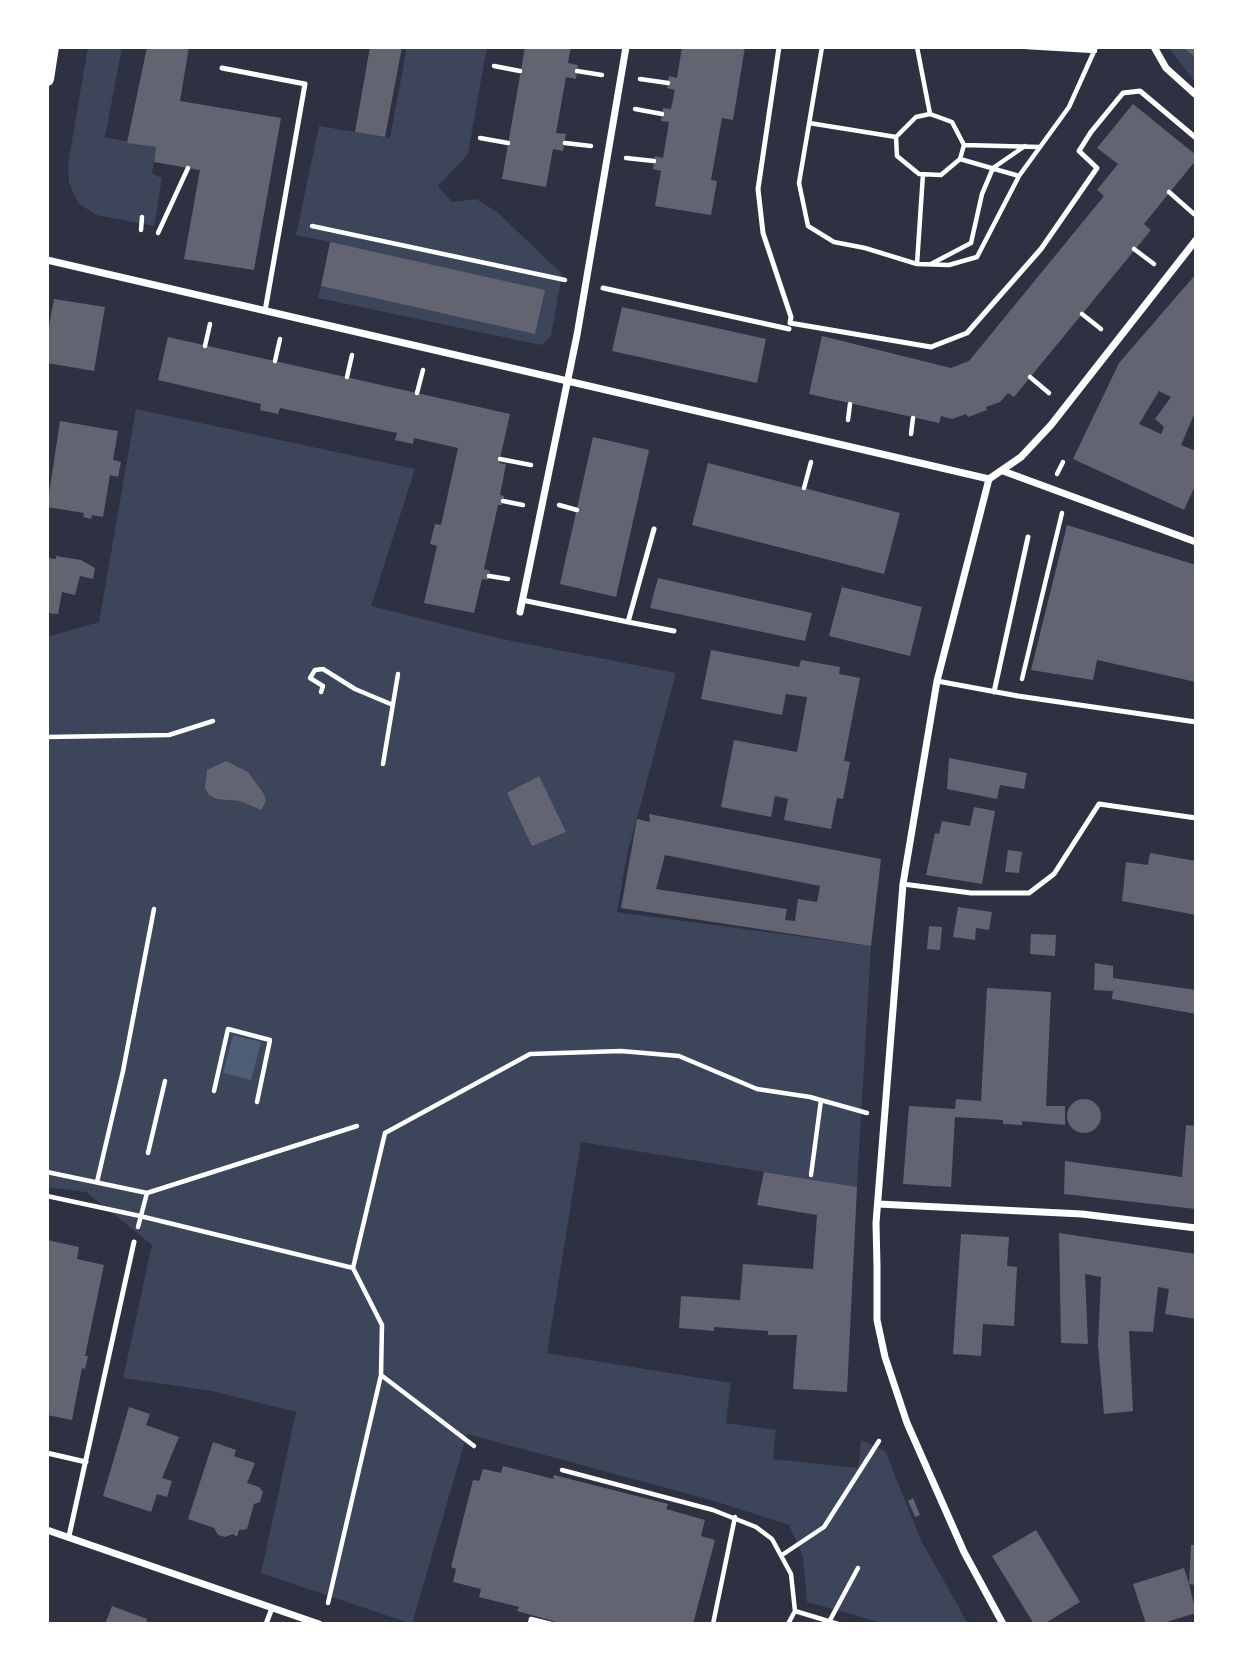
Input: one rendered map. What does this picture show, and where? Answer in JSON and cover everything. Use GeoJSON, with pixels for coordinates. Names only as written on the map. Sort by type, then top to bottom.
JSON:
{"type":"FeatureCollection","features":[{"type":"Feature","properties":{"kind":"main road"},"geometry":{"type":"LineString","coordinates":[[47,79],[52,47]]}},
{"type":"Feature","properties":{"kind":"street"},"geometry":{"type":"LineString","coordinates":[[520,612],[577,335],[626,47]]}},
{"type":"Feature","properties":{"kind":"street"},"geometry":{"type":"LineString","coordinates":[[1154,47],[1166,68],[1196,95]]}},
{"type":"Feature","properties":{"kind":"street"},"geometry":{"type":"LineString","coordinates":[[1003,1624],[964,1552],[907,1423],[885,1357],[877,1320],[878,1204],[903,884],[937,681],[989,480],[1003,471],[1051,425],[1196,240]]}},
{"type":"Feature","properties":{"kind":"street"},"geometry":{"type":"LineString","coordinates":[[47,260],[989,480]]}},
{"type":"Feature","properties":{"kind":"street"},"geometry":{"type":"LineString","coordinates":[[1003,471],[1196,542]]}},
{"type":"Feature","properties":{"kind":"street"},"geometry":{"type":"LineString","coordinates":[[878,1204],[1082,1214],[1196,1228]]}},
{"type":"Feature","properties":{"kind":"street"},"geometry":{"type":"LineString","coordinates":[[47,1530],[319,1624]]}},
{"type":"Feature","properties":{"kind":"lane"},"geometry":{"type":"LineString","coordinates":[[779,47],[758,189],[763,233],[792,317],[790,323],[931,347],[967,332],[1041,249],[1097,167],[1079,151],[1123,93],[1140,91],[1196,138]]}},
{"type":"Feature","properties":{"kind":"lane"},"geometry":{"type":"LineString","coordinates":[[222,68],[305,84],[265,311]]}},
{"type":"Feature","properties":{"kind":"lane"},"geometry":{"type":"LineString","coordinates":[[603,288],[789,329]]}},
{"type":"Feature","properties":{"kind":"lane"},"geometry":{"type":"LineString","coordinates":[[628,622],[654,529]]}},
{"type":"Feature","properties":{"kind":"lane"},"geometry":{"type":"LineString","coordinates":[[994,692],[1028,537]]}},
{"type":"Feature","properties":{"kind":"lane"},"geometry":{"type":"LineString","coordinates":[[523,600],[674,631]]}},
{"type":"Feature","properties":{"kind":"lane"},"geometry":{"type":"LineString","coordinates":[[937,681],[1018,696],[1196,722]]}},
{"type":"Feature","properties":{"kind":"lane"},"geometry":{"type":"LineString","coordinates":[[903,884],[971,893],[1029,893],[1054,874],[1099,804],[1196,818]]}},
{"type":"Feature","properties":{"kind":"lane"},"geometry":{"type":"LineString","coordinates":[[69,1536],[134,1242]]}},
{"type":"Feature","properties":{"kind":"lane"},"geometry":{"type":"LineString","coordinates":[[47,1453],[86,1462]]}},
{"type":"Feature","properties":{"kind":"lane"},"geometry":{"type":"LineString","coordinates":[[266,1624],[272,1608]]}},
{"type":"Feature","properties":{"kind":"path"},"geometry":{"type":"LineString","coordinates":[[822,47],[799,183],[808,226],[834,242],[917,264],[949,265],[977,257],[1019,176],[1069,107],[1096,49],[1027,47]]}},
{"type":"Feature","properties":{"kind":"path"},"geometry":{"type":"LineString","coordinates":[[917,47],[930,114]]}},
{"type":"Feature","properties":{"kind":"path"},"geometry":{"type":"LineString","coordinates":[[494,66],[520,71]]}},
{"type":"Feature","properties":{"kind":"path"},"geometry":{"type":"LineString","coordinates":[[577,71],[603,75]]}},
{"type":"Feature","properties":{"kind":"path"},"geometry":{"type":"LineString","coordinates":[[640,79],[668,83]]}},
{"type":"Feature","properties":{"kind":"path"},"geometry":{"type":"LineString","coordinates":[[635,109],[662,114]]}},
{"type":"Feature","properties":{"kind":"path"},"geometry":{"type":"LineString","coordinates":[[930,114],[952,122],[964,145],[960,159],[941,175],[923,174],[897,156],[896,137],[916,117],[930,114]]}},
{"type":"Feature","properties":{"kind":"path"},"geometry":{"type":"LineString","coordinates":[[809,123],[896,137]]}},
{"type":"Feature","properties":{"kind":"path"},"geometry":{"type":"LineString","coordinates":[[480,138],[508,143]]}},
{"type":"Feature","properties":{"kind":"path"},"geometry":{"type":"LineString","coordinates":[[565,143],[591,146]]}},
{"type":"Feature","properties":{"kind":"path"},"geometry":{"type":"LineString","coordinates":[[964,145],[1040,147]]}},
{"type":"Feature","properties":{"kind":"path"},"geometry":{"type":"LineString","coordinates":[[931,264],[971,243],[982,194],[993,168],[1025,146]]}},
{"type":"Feature","properties":{"kind":"path"},"geometry":{"type":"LineString","coordinates":[[626,158],[654,162]]}},
{"type":"Feature","properties":{"kind":"path"},"geometry":{"type":"LineString","coordinates":[[960,159],[1019,176]]}},
{"type":"Feature","properties":{"kind":"path"},"geometry":{"type":"LineString","coordinates":[[158,233],[188,168]]}},
{"type":"Feature","properties":{"kind":"path"},"geometry":{"type":"LineString","coordinates":[[917,264],[923,174]]}},
{"type":"Feature","properties":{"kind":"path"},"geometry":{"type":"LineString","coordinates":[[1169,192],[1194,214]]}},
{"type":"Feature","properties":{"kind":"path"},"geometry":{"type":"LineString","coordinates":[[141,230],[142,217]]}},
{"type":"Feature","properties":{"kind":"path"},"geometry":{"type":"LineString","coordinates":[[312,226],[565,280]]}},
{"type":"Feature","properties":{"kind":"path"},"geometry":{"type":"LineString","coordinates":[[1135,249],[1154,264]]}},
{"type":"Feature","properties":{"kind":"path"},"geometry":{"type":"LineString","coordinates":[[1082,314],[1101,329]]}},
{"type":"Feature","properties":{"kind":"path"},"geometry":{"type":"LineString","coordinates":[[205,346],[210,324]]}},
{"type":"Feature","properties":{"kind":"path"},"geometry":{"type":"LineString","coordinates":[[275,361],[280,339]]}},
{"type":"Feature","properties":{"kind":"path"},"geometry":{"type":"LineString","coordinates":[[347,377],[352,355]]}},
{"type":"Feature","properties":{"kind":"path"},"geometry":{"type":"LineString","coordinates":[[417,393],[423,370]]}},
{"type":"Feature","properties":{"kind":"path"},"geometry":{"type":"LineString","coordinates":[[1030,377],[1049,393]]}},
{"type":"Feature","properties":{"kind":"path"},"geometry":{"type":"LineString","coordinates":[[848,420],[850,404]]}},
{"type":"Feature","properties":{"kind":"path"},"geometry":{"type":"LineString","coordinates":[[911,434],[913,418]]}},
{"type":"Feature","properties":{"kind":"path"},"geometry":{"type":"LineString","coordinates":[[500,459],[532,465]]}},
{"type":"Feature","properties":{"kind":"path"},"geometry":{"type":"LineString","coordinates":[[804,488],[811,462]]}},
{"type":"Feature","properties":{"kind":"path"},"geometry":{"type":"LineString","coordinates":[[503,501],[524,506]]}},
{"type":"Feature","properties":{"kind":"path"},"geometry":{"type":"LineString","coordinates":[[558,505],[577,510]]}},
{"type":"Feature","properties":{"kind":"path"},"geometry":{"type":"LineString","coordinates":[[1018,696],[1062,513]]}},
{"type":"Feature","properties":{"kind":"path"},"geometry":{"type":"LineString","coordinates":[[489,576],[508,579]]}},
{"type":"Feature","properties":{"kind":"path"},"geometry":{"type":"LineString","coordinates":[[321,692],[323,686],[310,678],[315,670],[323,669],[355,689],[393,705]]}},
{"type":"Feature","properties":{"kind":"path"},"geometry":{"type":"LineString","coordinates":[[383,764],[398,674]]}},
{"type":"Feature","properties":{"kind":"path"},"geometry":{"type":"LineString","coordinates":[[47,737],[169,735],[213,721]]}},
{"type":"Feature","properties":{"kind":"path"},"geometry":{"type":"LineString","coordinates":[[97,1182],[123,1071],[154,909]]}},
{"type":"Feature","properties":{"kind":"path"},"geometry":{"type":"LineString","coordinates":[[214,1091],[228,1028],[270,1040],[257,1102]]}},
{"type":"Feature","properties":{"kind":"path"},"geometry":{"type":"LineString","coordinates":[[328,1603],[381,1375],[382,1325],[353,1268],[385,1133],[530,1054],[621,1051],[679,1056],[757,1089],[821,1100],[867,1113]]}},
{"type":"Feature","properties":{"kind":"path"},"geometry":{"type":"LineString","coordinates":[[148,1153],[165,1080]]}},
{"type":"Feature","properties":{"kind":"path"},"geometry":{"type":"LineString","coordinates":[[811,1175],[821,1100]]}},
{"type":"Feature","properties":{"kind":"path"},"geometry":{"type":"LineString","coordinates":[[47,1172],[147,1193],[357,1126]]}},
{"type":"Feature","properties":{"kind":"path"},"geometry":{"type":"LineString","coordinates":[[134,1242],[147,1193]]}},
{"type":"Feature","properties":{"kind":"path"},"geometry":{"type":"LineString","coordinates":[[47,1196],[353,1268]]}},
{"type":"Feature","properties":{"kind":"path"},"geometry":{"type":"LineString","coordinates":[[381,1375],[474,1446]]}},
{"type":"Feature","properties":{"kind":"path"},"geometry":{"type":"LineString","coordinates":[[782,1555],[824,1527],[879,1441]]}},
{"type":"Feature","properties":{"kind":"path"},"geometry":{"type":"LineString","coordinates":[[562,1470],[735,1517],[772,1539],[791,1574],[795,1611],[788,1624]]}},
{"type":"Feature","properties":{"kind":"path"},"geometry":{"type":"LineString","coordinates":[[713,1624],[735,1517]]}},
{"type":"Feature","properties":{"kind":"path"},"geometry":{"type":"LineString","coordinates":[[829,1622],[858,1568]]}},
{"type":"Feature","properties":{"kind":"path"},"geometry":{"type":"LineString","coordinates":[[795,1611],[838,1624]]}},
{"type":"Feature","properties":{"kind":"path"},"geometry":{"type":"LineString","coordinates":[[530,1624],[531,1619],[551,1624]]}},
{"type":"Feature","properties":{"kind":"shaded area"},"geometry":{"type":"Polygon","coordinates":[[[88,47],[122,47],[105,137],[156,147],[152,174],[162,178],[154,226],[96,215],[78,203],[69,183],[68,164],[88,47]]]}},
{"type":"Feature","properties":{"kind":"shaded area"},"geometry":{"type":"Polygon","coordinates":[[[407,47],[487,47],[468,154],[438,186],[452,202],[476,199],[497,212],[562,274],[551,336],[541,345],[318,298],[321,286],[534,333],[330,242],[296,235],[319,126],[390,138],[407,47]]]}},
{"type":"Feature","properties":{"kind":"shaded area"},"geometry":{"type":"Polygon","coordinates":[[[1168,47],[1183,47],[1196,58],[1196,83],[1168,47]]]}},
{"type":"Feature","properties":{"kind":"shaded area"},"geometry":{"type":"Polygon","coordinates":[[[136,409],[415,469],[371,606],[502,639],[676,673],[627,855],[617,912],[871,946],[857,1187],[581,1142],[547,1353],[731,1383],[726,1423],[776,1430],[773,1459],[858,1468],[861,1440],[885,1451],[921,1540],[968,1624],[886,1624],[807,1602],[803,1557],[789,1525],[714,1501],[467,1434],[412,1624],[261,1573],[296,1412],[212,1391],[123,1378],[152,1245],[86,1192],[47,1187],[47,637],[99,622],[136,409]]]}},
{"type":"Feature","properties":{"kind":"shaded area"},"geometry":{"type":"Polygon","coordinates":[[[233,1035],[261,1042],[251,1080],[223,1073],[233,1035]]]}},
{"type":"Feature","properties":{"kind":"building"},"geometry":{"type":"Polygon","coordinates":[[[147,47],[189,47],[180,101],[281,118],[254,270],[184,259],[200,170],[154,162],[156,147],[127,143],[147,47]]]}},
{"type":"Feature","properties":{"kind":"building"},"geometry":{"type":"Polygon","coordinates":[[[370,47],[402,47],[385,137],[355,132],[370,47]]]}},
{"type":"Feature","properties":{"kind":"building"},"geometry":{"type":"Polygon","coordinates":[[[525,47],[571,47],[568,63],[578,65],[576,79],[566,77],[556,133],[566,134],[563,151],[553,149],[546,187],[502,179],[525,47]]]}},
{"type":"Feature","properties":{"kind":"building"},"geometry":{"type":"Polygon","coordinates":[[[682,47],[745,47],[733,120],[722,118],[711,180],[717,181],[711,215],[655,206],[661,171],[653,169],[655,156],[663,158],[669,122],[661,121],[663,108],[671,109],[675,90],[667,88],[669,76],[677,78],[682,47]]]}},
{"type":"Feature","properties":{"kind":"building"},"geometry":{"type":"Polygon","coordinates":[[[1183,47],[1196,47],[1196,58],[1183,47]]]}},
{"type":"Feature","properties":{"kind":"building"},"geometry":{"type":"Polygon","coordinates":[[[1133,104],[1196,155],[1196,160],[1144,224],[1151,230],[1014,397],[1008,393],[1000,402],[986,407],[987,410],[968,417],[966,414],[952,419],[941,416],[939,423],[809,394],[822,336],[951,368],[969,361],[1104,196],[1097,190],[1118,164],[1097,148],[1133,104]]]}},
{"type":"Feature","properties":{"kind":"building"},"geometry":{"type":"Polygon","coordinates":[[[330,242],[545,290],[535,334],[321,286],[330,242]]]}},
{"type":"Feature","properties":{"kind":"building"},"geometry":{"type":"Polygon","coordinates":[[[1196,274],[1196,410],[1181,445],[1196,451],[1196,484],[1184,510],[1073,459],[1119,363],[1196,274]],[[1159,391],[1139,424],[1161,434],[1164,427],[1155,419],[1171,397],[1159,391]]]}},
{"type":"Feature","properties":{"kind":"building"},"geometry":{"type":"Polygon","coordinates":[[[54,299],[105,307],[94,371],[47,363],[47,337],[54,299]]]}},
{"type":"Feature","properties":{"kind":"building"},"geometry":{"type":"Polygon","coordinates":[[[622,307],[766,339],[757,383],[612,351],[622,307]]]}},
{"type":"Feature","properties":{"kind":"building"},"geometry":{"type":"Polygon","coordinates":[[[168,337],[510,414],[499,463],[506,464],[500,495],[504,496],[502,505],[498,505],[484,569],[490,571],[488,580],[482,579],[474,613],[424,603],[437,546],[430,544],[435,524],[441,525],[458,448],[414,438],[413,444],[395,440],[397,433],[280,408],[278,414],[260,410],[261,404],[158,380],[168,337]]]}},
{"type":"Feature","properties":{"kind":"building"},"geometry":{"type":"Polygon","coordinates":[[[60,421],[118,431],[113,460],[121,462],[118,477],[110,475],[103,517],[92,515],[91,519],[83,517],[84,513],[47,507],[60,421]]]}},
{"type":"Feature","properties":{"kind":"building"},"geometry":{"type":"Polygon","coordinates":[[[593,437],[649,450],[616,597],[560,584],[593,437]]]}},
{"type":"Feature","properties":{"kind":"building"},"geometry":{"type":"Polygon","coordinates":[[[708,463],[900,513],[884,574],[692,525],[708,463]]]}},
{"type":"Feature","properties":{"kind":"building"},"geometry":{"type":"Polygon","coordinates":[[[1067,525],[1196,565],[1196,682],[1097,660],[1093,680],[1031,670],[1067,525]]]}},
{"type":"Feature","properties":{"kind":"building"},"geometry":{"type":"Polygon","coordinates":[[[56,556],[81,560],[95,568],[93,579],[80,576],[75,595],[62,592],[58,614],[47,613],[47,558],[56,559],[56,556]]]}},
{"type":"Feature","properties":{"kind":"building"},"geometry":{"type":"Polygon","coordinates":[[[658,578],[812,613],[805,641],[650,608],[658,578]]]}},
{"type":"Feature","properties":{"kind":"building"},"geometry":{"type":"Polygon","coordinates":[[[842,587],[922,607],[910,656],[829,636],[842,587]]]}},
{"type":"Feature","properties":{"kind":"building"},"geometry":{"type":"Polygon","coordinates":[[[711,650],[799,667],[801,660],[840,667],[839,674],[860,678],[844,761],[850,762],[843,799],[837,798],[831,829],[784,820],[788,799],[775,796],[771,817],[721,807],[734,740],[797,752],[807,697],[786,694],[782,715],[701,699],[711,650]]]}},
{"type":"Feature","properties":{"kind":"building"},"geometry":{"type":"Polygon","coordinates":[[[949,758],[1027,773],[1024,789],[1000,785],[997,799],[947,789],[949,758]]]}},
{"type":"Feature","properties":{"kind":"building"},"geometry":{"type":"Polygon","coordinates":[[[226,761],[248,772],[264,794],[266,801],[261,810],[240,801],[217,799],[209,795],[205,788],[207,770],[226,761]]]}},
{"type":"Feature","properties":{"kind":"building"},"geometry":{"type":"Polygon","coordinates":[[[539,776],[566,832],[532,846],[507,793],[539,776]]]}},
{"type":"Feature","properties":{"kind":"building"},"geometry":{"type":"Polygon","coordinates":[[[974,807],[995,811],[982,884],[926,875],[935,833],[939,834],[942,821],[970,826],[974,807]]]}},
{"type":"Feature","properties":{"kind":"building"},"geometry":{"type":"Polygon","coordinates":[[[649,814],[881,859],[871,946],[621,908],[637,819],[650,822],[649,814]],[[665,855],[656,889],[787,909],[785,920],[795,921],[798,899],[817,902],[820,886],[665,855]]]}},
{"type":"Feature","properties":{"kind":"building"},"geometry":{"type":"Polygon","coordinates":[[[1008,850],[1022,852],[1019,873],[1005,872],[1008,850]]]}},
{"type":"Feature","properties":{"kind":"building"},"geometry":{"type":"Polygon","coordinates":[[[1150,853],[1196,861],[1196,915],[1122,901],[1126,862],[1148,865],[1150,853]]]}},
{"type":"Feature","properties":{"kind":"building"},"geometry":{"type":"Polygon","coordinates":[[[958,907],[992,912],[989,930],[976,928],[975,940],[953,937],[958,907]]]}},
{"type":"Feature","properties":{"kind":"building"},"geometry":{"type":"Polygon","coordinates":[[[929,926],[942,927],[940,950],[927,949],[929,926]]]}},
{"type":"Feature","properties":{"kind":"building"},"geometry":{"type":"Polygon","coordinates":[[[1031,934],[1056,935],[1055,956],[1030,954],[1031,934]]]}},
{"type":"Feature","properties":{"kind":"building"},"geometry":{"type":"Polygon","coordinates":[[[1095,963],[1113,966],[1113,978],[1196,990],[1196,1014],[1112,999],[1113,991],[1094,990],[1095,963]]]}},
{"type":"Feature","properties":{"kind":"building"},"geometry":{"type":"Polygon","coordinates":[[[987,988],[1051,992],[1046,1106],[1065,1106],[1065,1125],[1022,1121],[1022,1125],[1003,1124],[1003,1120],[955,1117],[951,1187],[903,1184],[909,1106],[955,1109],[956,1099],[981,1101],[987,988]]]}},
{"type":"Feature","properties":{"kind":"building"},"geometry":{"type":"Polygon","coordinates":[[[1084,1099],[1096,1104],[1101,1116],[1096,1128],[1084,1133],[1072,1128],[1067,1116],[1072,1104],[1084,1099]]]}},
{"type":"Feature","properties":{"kind":"building"},"geometry":{"type":"Polygon","coordinates":[[[1186,1125],[1196,1126],[1196,1209],[1064,1194],[1065,1161],[1182,1177],[1186,1125]]]}},
{"type":"Feature","properties":{"kind":"building"},"geometry":{"type":"Polygon","coordinates":[[[764,1172],[857,1187],[847,1392],[793,1389],[797,1335],[768,1335],[768,1331],[714,1327],[714,1331],[679,1328],[681,1296],[740,1300],[743,1264],[813,1269],[817,1215],[757,1205],[764,1172]]]}},
{"type":"Feature","properties":{"kind":"building"},"geometry":{"type":"Polygon","coordinates":[[[1059,1233],[1196,1254],[1196,1319],[1165,1314],[1169,1289],[1158,1287],[1153,1332],[1129,1331],[1133,1411],[1104,1414],[1098,1345],[1101,1277],[1085,1274],[1088,1344],[1061,1343],[1059,1233]]]}},
{"type":"Feature","properties":{"kind":"building"},"geometry":{"type":"Polygon","coordinates":[[[961,1234],[1009,1237],[1007,1266],[1017,1267],[1014,1326],[983,1324],[981,1356],[953,1354],[961,1234]]]}},
{"type":"Feature","properties":{"kind":"building"},"geometry":{"type":"Polygon","coordinates":[[[47,1240],[79,1247],[77,1259],[104,1265],[85,1356],[88,1356],[85,1369],[82,1368],[72,1420],[47,1415],[47,1240]]]}},
{"type":"Feature","properties":{"kind":"building"},"geometry":{"type":"Polygon","coordinates":[[[129,1407],[150,1414],[146,1425],[179,1437],[162,1478],[172,1481],[167,1497],[157,1494],[151,1512],[103,1496],[129,1407]]]}},
{"type":"Feature","properties":{"kind":"building"},"geometry":{"type":"Polygon","coordinates":[[[213,1442],[236,1450],[234,1456],[255,1463],[247,1483],[259,1487],[263,1492],[260,1502],[254,1504],[247,1529],[239,1530],[237,1537],[233,1534],[225,1537],[218,1535],[214,1528],[188,1519],[213,1442]]]}},
{"type":"Feature","properties":{"kind":"building"},"geometry":{"type":"Polygon","coordinates":[[[503,1466],[553,1479],[554,1475],[668,1504],[666,1509],[705,1520],[701,1536],[715,1540],[693,1624],[564,1624],[517,1611],[519,1607],[479,1597],[481,1589],[453,1582],[456,1569],[451,1567],[473,1480],[479,1481],[483,1469],[501,1473],[503,1466]]]}},
{"type":"Feature","properties":{"kind":"building"},"geometry":{"type":"Polygon","coordinates":[[[913,1498],[920,1515],[915,1517],[908,1501],[913,1498]]]}},
{"type":"Feature","properties":{"kind":"building"},"geometry":{"type":"Polygon","coordinates":[[[1036,1530],[1080,1602],[1044,1624],[1034,1624],[992,1556],[1036,1530]]]}},
{"type":"Feature","properties":{"kind":"building"},"geometry":{"type":"Polygon","coordinates":[[[1191,1545],[1196,1545],[1196,1585],[1189,1584],[1191,1545]]]}},
{"type":"Feature","properties":{"kind":"building"},"geometry":{"type":"Polygon","coordinates":[[[1184,1568],[1196,1613],[1160,1624],[1146,1624],[1133,1584],[1184,1568]]]}},
{"type":"Feature","properties":{"kind":"building"},"geometry":{"type":"Polygon","coordinates":[[[112,1606],[147,1619],[146,1624],[105,1624],[112,1606]]]}}]}
